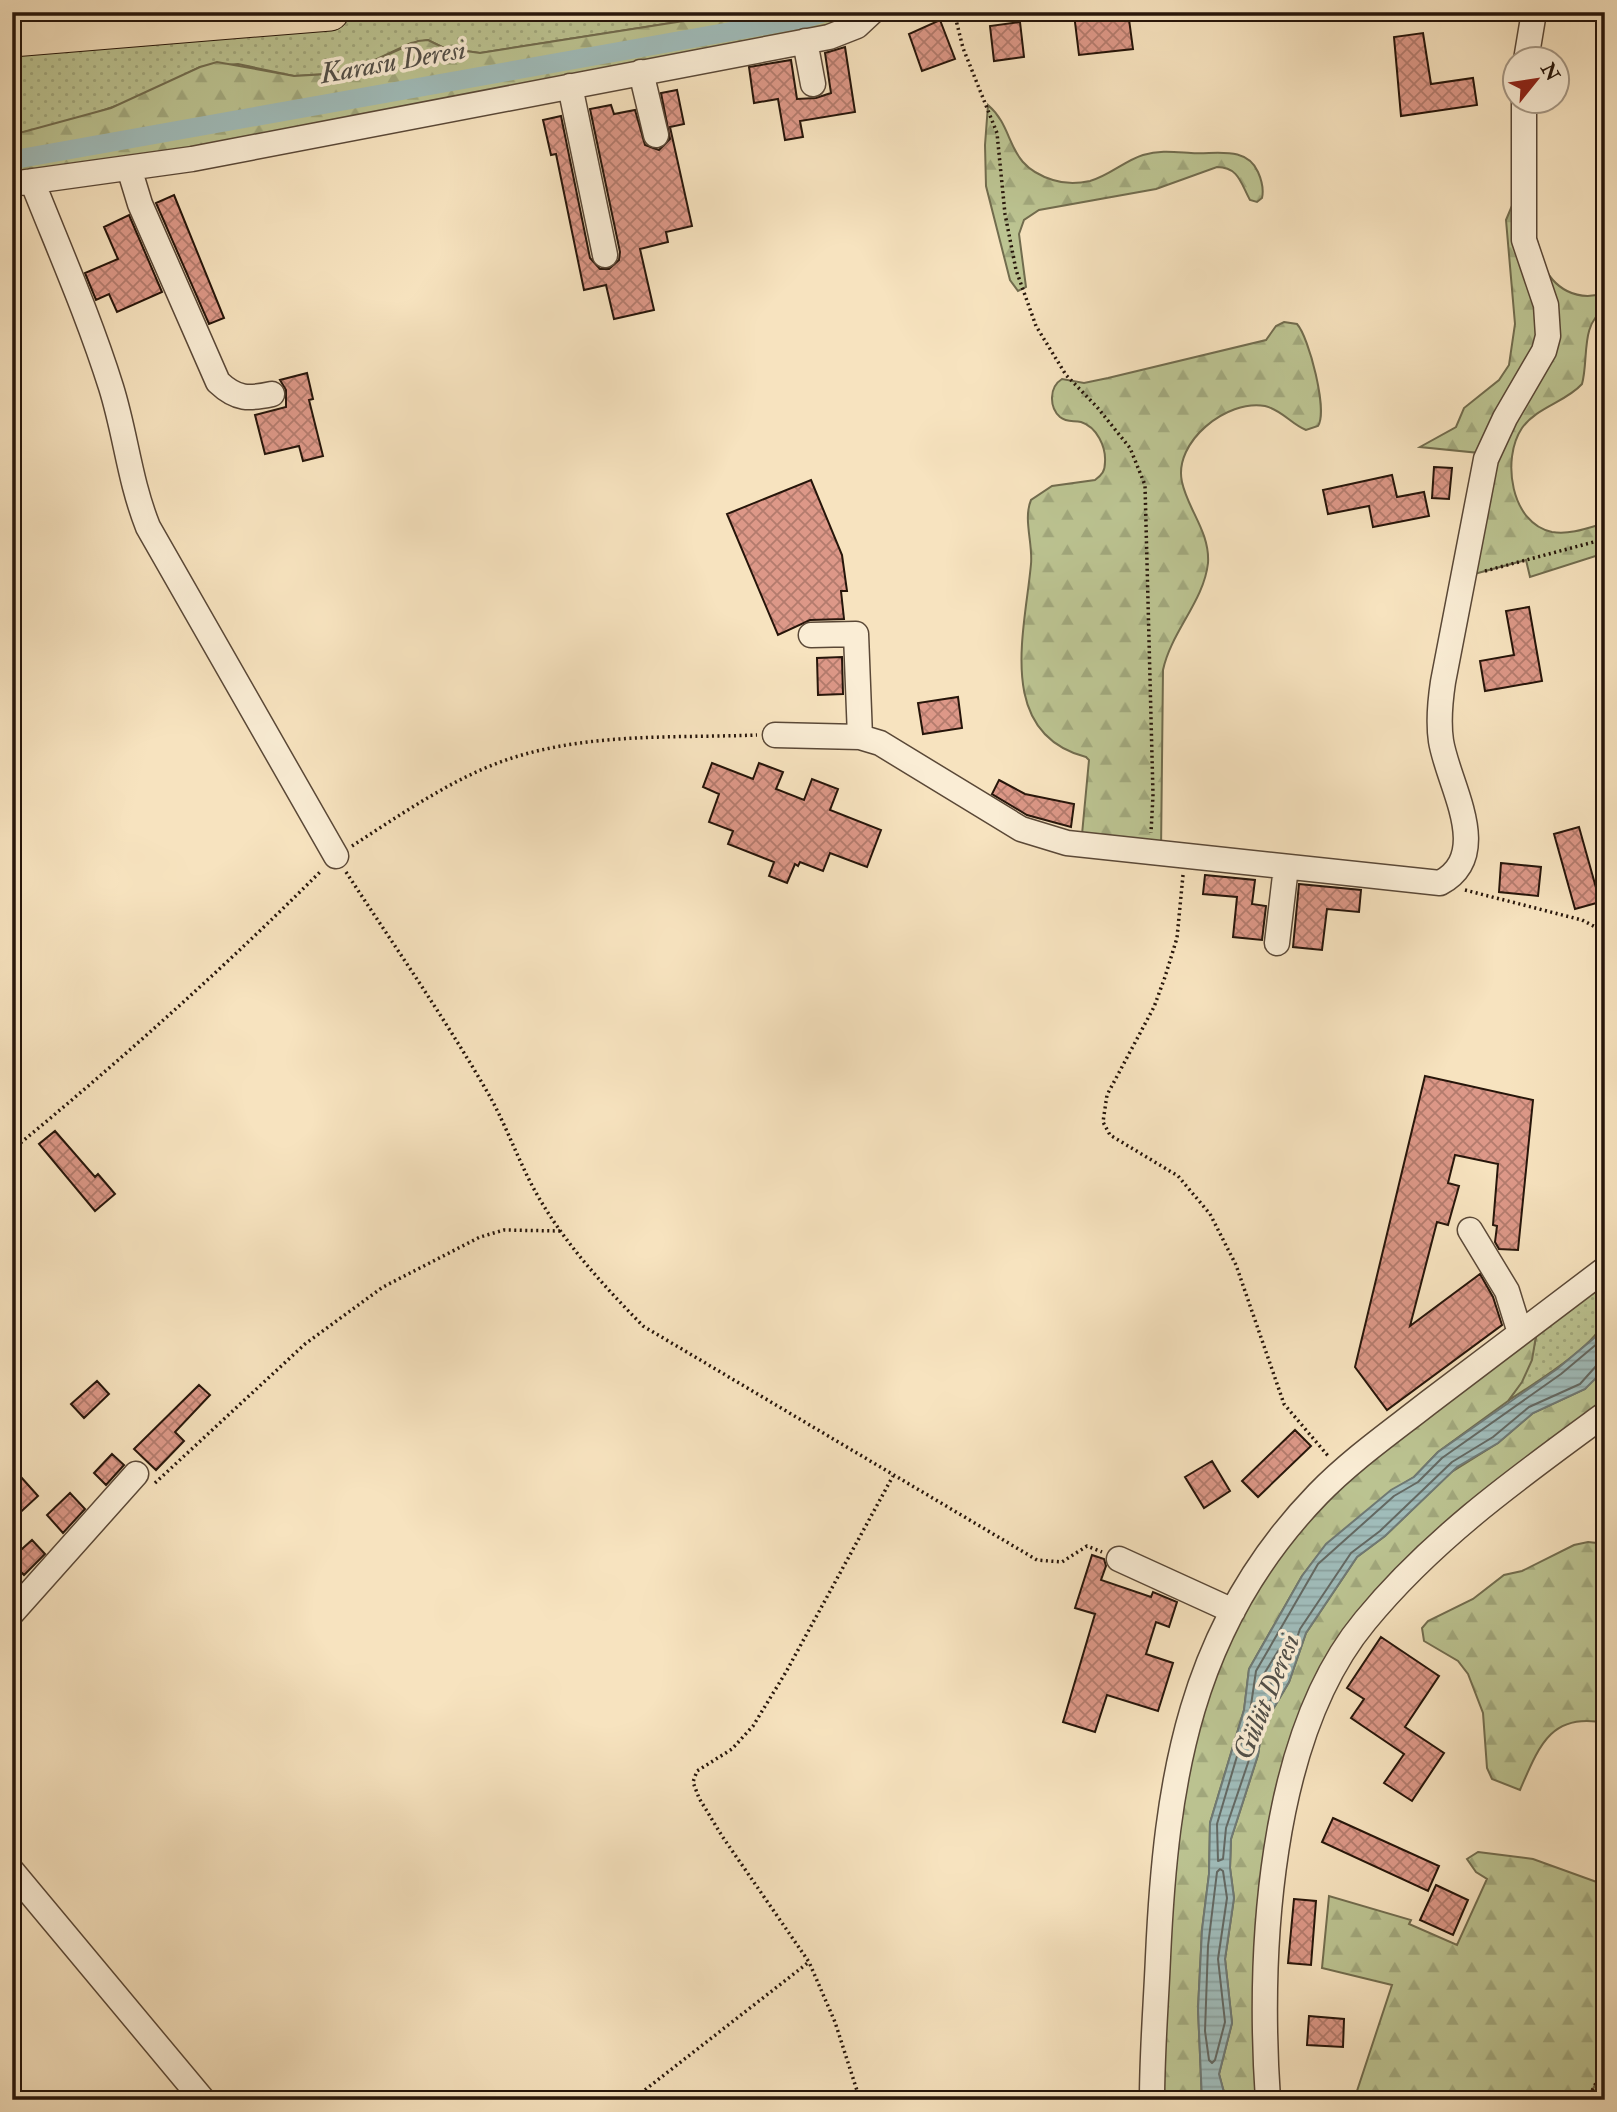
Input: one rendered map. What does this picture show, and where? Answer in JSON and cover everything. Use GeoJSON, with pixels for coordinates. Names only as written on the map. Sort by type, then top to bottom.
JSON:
{"type":"FeatureCollection","features":[{"type":"Feature","properties":{"kind":"highway"},"geometry":{"type":"LineString","coordinates":[[12,15],[41,12]]}},
{"type":"Feature","properties":{"kind":"highway"},"geometry":{"type":"LineString","coordinates":[[12,38],[330,12]]}},
{"type":"Feature","properties":{"kind":"street"},"geometry":{"type":"LineString","coordinates":[[336,856],[148,527],[133,488],[121,419],[101,355],[22,182],[129,169],[805,41],[850,30],[872,12]]}},
{"type":"Feature","properties":{"kind":"street"},"geometry":{"type":"LineString","coordinates":[[1528,46],[1534,12]]}},
{"type":"Feature","properties":{"kind":"street"},"geometry":{"type":"LineString","coordinates":[[805,41],[813,84]]}},
{"type":"Feature","properties":{"kind":"street"},"geometry":{"type":"LineString","coordinates":[[641,72],[656,135]]}},
{"type":"Feature","properties":{"kind":"street"},"geometry":{"type":"LineString","coordinates":[[570,86],[605,255]]}},
{"type":"Feature","properties":{"kind":"street"},"geometry":{"type":"LineString","coordinates":[[775,735],[860,737],[901,753],[1021,829],[1068,843],[1440,883],[1459,867],[1465,856],[1467,838],[1441,743],[1439,707],[1486,459],[1504,418],[1544,351],[1548,336],[1546,305],[1524,240],[1524,116]]}},
{"type":"Feature","properties":{"kind":"street"},"geometry":{"type":"LineString","coordinates":[[129,169],[140,204],[218,382],[236,397],[246,399],[272,394]]}},
{"type":"Feature","properties":{"kind":"street"},"geometry":{"type":"LineString","coordinates":[[811,635],[856,634],[860,737]]}},
{"type":"Feature","properties":{"kind":"street"},"geometry":{"type":"LineString","coordinates":[[1277,943],[1286,867]]}},
{"type":"Feature","properties":{"kind":"street"},"geometry":{"type":"LineString","coordinates":[[1469,1230],[1507,1291],[1520,1333]]}},
{"type":"Feature","properties":{"kind":"street"},"geometry":{"type":"LineString","coordinates":[[1152,2100],[1161,1888],[1172,1788],[1191,1711],[1205,1670],[1233,1611],[1253,1577],[1319,1493],[1605,1269]]}},
{"type":"Feature","properties":{"kind":"street"},"geometry":{"type":"LineString","coordinates":[[1268,2100],[1266,1976],[1277,1830],[1303,1743],[1328,1678],[1363,1623],[1423,1556],[1493,1496],[1605,1415]]}},
{"type":"Feature","properties":{"kind":"street"},"geometry":{"type":"LineString","coordinates":[[12,1613],[136,1474]]}},
{"type":"Feature","properties":{"kind":"street"},"geometry":{"type":"LineString","coordinates":[[1119,1559],[1233,1611]]}},
{"type":"Feature","properties":{"kind":"street"},"geometry":{"type":"LineString","coordinates":[[12,1871],[203,2100]]}},
{"type":"Feature","properties":{"kind":"path"},"geometry":{"type":"LineString","coordinates":[[954,12],[963,48],[997,133],[1005,214],[1016,270],[1037,326],[1066,375],[1097,407],[1130,448],[1145,485],[1153,782],[1150,852]]}},
{"type":"Feature","properties":{"kind":"path"},"geometry":{"type":"LineString","coordinates":[[1463,577],[1605,539]]}},
{"type":"Feature","properties":{"kind":"path"},"geometry":{"type":"LineString","coordinates":[[12,1150],[97,1081],[220,971],[336,856],[471,774],[521,755],[583,741],[775,735]]}},
{"type":"Feature","properties":{"kind":"path"},"geometry":{"type":"LineString","coordinates":[[336,856],[465,1054],[500,1114],[538,1196],[559,1231],[596,1278],[643,1326],[1037,1560],[1062,1562],[1087,1546],[1119,1559]]}},
{"type":"Feature","properties":{"kind":"path"},"geometry":{"type":"LineString","coordinates":[[1183,856],[1182,901],[1177,938],[1166,977],[1154,1007],[1107,1095],[1103,1122],[1110,1135],[1178,1176],[1210,1214],[1236,1265],[1284,1404],[1343,1472]]}},
{"type":"Feature","properties":{"kind":"path"},"geometry":{"type":"LineString","coordinates":[[1440,883],[1582,920],[1605,932]]}},
{"type":"Feature","properties":{"kind":"path"},"geometry":{"type":"LineString","coordinates":[[136,1474],[151,1487],[304,1344],[383,1287],[480,1237],[504,1230],[559,1231]]}},
{"type":"Feature","properties":{"kind":"path"},"geometry":{"type":"LineString","coordinates":[[860,2100],[835,2022],[809,1962],[722,1836],[699,1798],[694,1782],[697,1771],[732,1749],[753,1726],[786,1672],[893,1476]]}},
{"type":"Feature","properties":{"kind":"path"},"geometry":{"type":"LineString","coordinates":[[632,2100],[809,1962]]}},
{"type":"Feature","properties":{"kind":"path"},"geometry":{"type":"LineString","coordinates":[[1587,2100],[1605,2066]]}},
{"type":"Feature","properties":{"kind":"green space"},"geometry":{"type":"Polygon","coordinates":[[[330,12],[741,12],[480,53],[444,48],[428,40],[411,43],[358,68],[328,74],[294,76],[238,64],[200,67],[136,99],[81,118],[12,135],[12,38],[330,12]]]}},
{"type":"Feature","properties":{"kind":"green space"},"geometry":{"type":"Polygon","coordinates":[[[741,12],[872,12],[865,20],[12,184],[12,135],[111,108],[200,67],[217,62],[294,76],[328,74],[358,68],[418,41],[428,40],[444,48],[480,53],[741,12]]]}},
{"type":"Feature","properties":{"kind":"green space"},"geometry":{"type":"Polygon","coordinates":[[[988,105],[997,115],[1026,165],[1053,180],[1071,183],[1090,181],[1136,158],[1155,152],[1229,153],[1246,158],[1253,164],[1262,182],[1262,198],[1257,202],[1250,200],[1235,173],[1217,167],[1156,189],[1039,210],[1024,220],[1019,234],[1026,287],[1018,291],[1010,280],[986,186],[988,105]]]}},
{"type":"Feature","properties":{"kind":"green space"},"geometry":{"type":"Polygon","coordinates":[[[1514,201],[1535,235],[1542,262],[1553,280],[1567,291],[1576,294],[1585,296],[1605,293],[1605,309],[1597,316],[1589,333],[1582,384],[1568,396],[1535,415],[1522,428],[1512,456],[1514,489],[1527,517],[1538,527],[1559,533],[1605,523],[1605,553],[1530,577],[1526,560],[1463,577],[1489,454],[1420,447],[1456,427],[1464,408],[1499,380],[1509,365],[1515,324],[1506,220],[1514,201]]]}},
{"type":"Feature","properties":{"kind":"green space"},"geometry":{"type":"Polygon","coordinates":[[[1284,322],[1297,324],[1307,343],[1321,406],[1318,426],[1306,430],[1265,406],[1235,409],[1206,426],[1186,452],[1181,467],[1185,492],[1206,541],[1208,563],[1200,590],[1173,643],[1163,670],[1161,853],[1081,845],[1089,760],[1057,745],[1038,726],[1027,703],[1022,677],[1024,619],[1031,564],[1028,515],[1031,500],[1052,486],[1095,480],[1103,472],[1105,465],[1102,444],[1096,433],[1081,422],[1060,417],[1052,403],[1053,392],[1062,379],[1084,383],[1266,340],[1276,326],[1284,322]]]}},
{"type":"Feature","properties":{"kind":"green space"},"geometry":{"type":"Polygon","coordinates":[[[1605,1269],[1606,1313],[1599,1330],[1577,1353],[1508,1401],[1530,1362],[1539,1318],[1605,1269]]]}},
{"type":"Feature","properties":{"kind":"green space"},"geometry":{"type":"Polygon","coordinates":[[[1539,1318],[1532,1360],[1522,1382],[1508,1401],[1438,1452],[1414,1477],[1391,1491],[1326,1545],[1302,1576],[1249,1669],[1244,1710],[1210,1823],[1209,1874],[1202,1930],[1198,2009],[1202,2100],[1152,2100],[1191,1711],[1287,1531],[1539,1318]]]}},
{"type":"Feature","properties":{"kind":"green space"},"geometry":{"type":"Polygon","coordinates":[[[1605,1366],[1605,1414],[1493,1496],[1328,1678],[1277,1830],[1262,2100],[1226,2100],[1219,2074],[1232,2023],[1225,1959],[1234,1898],[1230,1868],[1231,1839],[1258,1755],[1262,1728],[1289,1682],[1306,1633],[1357,1557],[1385,1536],[1450,1473],[1498,1443],[1533,1413],[1585,1389],[1605,1366]]]}},
{"type":"Feature","properties":{"kind":"green space"},"geometry":{"type":"Polygon","coordinates":[[[1597,1543],[1605,1551],[1605,1628],[1597,1647],[1605,1673],[1605,1723],[1587,1721],[1559,1728],[1541,1747],[1520,1790],[1492,1779],[1487,1768],[1483,1713],[1468,1674],[1458,1661],[1424,1641],[1422,1628],[1428,1621],[1473,1599],[1504,1575],[1522,1571],[1574,1545],[1597,1543]]]}},
{"type":"Feature","properties":{"kind":"green space"},"geometry":{"type":"Polygon","coordinates":[[[1478,1852],[1533,1859],[1605,1885],[1605,2066],[1587,2100],[1354,2100],[1392,1985],[1322,1968],[1329,1896],[1411,1920],[1409,1924],[1457,1945],[1487,1879],[1476,1872],[1467,1859],[1478,1852]]]}},
{"type":"Feature","properties":{"kind":"green space"},"geometry":{"type":"Polygon","coordinates":[[[1605,2066],[1605,2100],[1587,2100],[1605,2066]]]}},
{"type":"Feature","properties":{"kind":"water","name":"Gülüt Deresi"},"geometry":{"type":"Polygon","coordinates":[[[1605,1329],[1605,1366],[1597,1377],[1585,1389],[1533,1413],[1498,1443],[1457,1467],[1385,1536],[1357,1557],[1306,1633],[1289,1682],[1262,1728],[1258,1755],[1231,1839],[1230,1868],[1234,1898],[1225,1959],[1232,2023],[1219,2074],[1226,2100],[1202,2100],[1198,2009],[1202,1930],[1209,1874],[1210,1823],[1244,1710],[1249,1669],[1302,1576],[1326,1544],[1391,1490],[1414,1477],[1438,1452],[1557,1369],[1605,1329]]]}},
{"type":"Feature","properties":{"kind":"building"},"geometry":{"type":"Polygon","coordinates":[[[1128,12],[1133,49],[1079,55],[1074,14],[1128,12]]]}},
{"type":"Feature","properties":{"kind":"building"},"geometry":{"type":"Polygon","coordinates":[[[940,20],[955,59],[922,71],[909,34],[940,20]]]}},
{"type":"Feature","properties":{"kind":"building"},"geometry":{"type":"Polygon","coordinates":[[[1020,22],[1024,57],[994,61],[990,26],[1020,22]]]}},
{"type":"Feature","properties":{"kind":"building"},"geometry":{"type":"Polygon","coordinates":[[[1423,33],[1431,84],[1473,78],[1477,105],[1401,116],[1394,37],[1423,33]]]}},
{"type":"Feature","properties":{"kind":"building"},"geometry":{"type":"Polygon","coordinates":[[[845,47],[855,112],[800,121],[803,137],[785,140],[778,99],[754,103],[749,67],[791,60],[797,99],[816,98],[831,93],[825,53],[845,47]]]}},
{"type":"Feature","properties":{"kind":"building"},"geometry":{"type":"Polygon","coordinates":[[[677,90],[684,124],[670,127],[692,226],[666,232],[668,242],[640,249],[654,310],[614,319],[606,285],[584,290],[556,154],[551,155],[543,120],[561,116],[590,258],[600,269],[609,269],[619,260],[620,252],[590,109],[611,105],[614,114],[635,110],[645,145],[659,150],[670,139],[661,93],[677,90]]]}},
{"type":"Feature","properties":{"kind":"building"},"geometry":{"type":"Polygon","coordinates":[[[174,195],[224,318],[209,324],[156,203],[174,195]]]}},
{"type":"Feature","properties":{"kind":"building"},"geometry":{"type":"Polygon","coordinates":[[[129,215],[162,292],[117,312],[109,294],[96,300],[85,273],[118,259],[104,227],[129,215]]]}},
{"type":"Feature","properties":{"kind":"building"},"geometry":{"type":"Polygon","coordinates":[[[307,373],[313,399],[309,400],[323,456],[303,461],[299,446],[265,454],[255,415],[286,407],[286,390],[280,380],[307,373]]]}},
{"type":"Feature","properties":{"kind":"building"},"geometry":{"type":"Polygon","coordinates":[[[1434,467],[1452,468],[1449,499],[1432,498],[1434,467]]]}},
{"type":"Feature","properties":{"kind":"building"},"geometry":{"type":"Polygon","coordinates":[[[1392,475],[1397,497],[1424,492],[1429,516],[1373,527],[1369,506],[1328,514],[1323,490],[1392,475]]]}},
{"type":"Feature","properties":{"kind":"building"},"geometry":{"type":"Polygon","coordinates":[[[811,480],[842,555],[847,591],[841,591],[844,619],[810,620],[778,635],[727,514],[811,480]]]}},
{"type":"Feature","properties":{"kind":"building"},"geometry":{"type":"Polygon","coordinates":[[[1529,607],[1542,681],[1485,691],[1480,661],[1514,655],[1506,611],[1529,607]]]}},
{"type":"Feature","properties":{"kind":"building"},"geometry":{"type":"Polygon","coordinates":[[[842,657],[843,694],[818,695],[817,658],[842,657]]]}},
{"type":"Feature","properties":{"kind":"building"},"geometry":{"type":"Polygon","coordinates":[[[958,697],[962,728],[923,734],[918,703],[958,697]]]}},
{"type":"Feature","properties":{"kind":"building"},"geometry":{"type":"Polygon","coordinates":[[[712,763],[753,779],[759,763],[783,772],[776,789],[804,800],[812,779],[838,789],[830,810],[881,830],[867,867],[830,853],[823,871],[800,862],[798,866],[795,864],[787,883],[769,876],[774,862],[728,844],[733,831],[709,822],[719,794],[703,787],[712,763]]]}},
{"type":"Feature","properties":{"kind":"building"},"geometry":{"type":"Polygon","coordinates":[[[999,780],[1025,794],[1074,804],[1071,827],[1027,815],[992,794],[999,780]]]}},
{"type":"Feature","properties":{"kind":"building"},"geometry":{"type":"Polygon","coordinates":[[[1579,827],[1600,902],[1575,909],[1554,834],[1579,827]]]}},
{"type":"Feature","properties":{"kind":"building"},"geometry":{"type":"Polygon","coordinates":[[[1501,863],[1541,867],[1538,896],[1499,892],[1501,863]]]}},
{"type":"Feature","properties":{"kind":"building"},"geometry":{"type":"Polygon","coordinates":[[[1205,875],[1255,880],[1252,904],[1266,906],[1262,940],[1233,937],[1237,897],[1203,894],[1205,875]]]}},
{"type":"Feature","properties":{"kind":"building"},"geometry":{"type":"Polygon","coordinates":[[[1299,884],[1361,890],[1359,912],[1327,909],[1322,950],[1293,947],[1299,884]]]}},
{"type":"Feature","properties":{"kind":"building"},"geometry":{"type":"Polygon","coordinates":[[[1425,1076],[1533,1100],[1518,1250],[1499,1249],[1495,1242],[1497,1226],[1493,1225],[1498,1164],[1455,1155],[1448,1183],[1459,1186],[1448,1225],[1437,1222],[1410,1326],[1480,1274],[1493,1297],[1502,1325],[1387,1410],[1355,1367],[1425,1076]]]}},
{"type":"Feature","properties":{"kind":"building"},"geometry":{"type":"Polygon","coordinates":[[[55,1131],[95,1177],[98,1174],[115,1194],[95,1211],[39,1144],[55,1131]]]}},
{"type":"Feature","properties":{"kind":"building"},"geometry":{"type":"Polygon","coordinates":[[[97,1381],[109,1394],[84,1418],[71,1404],[97,1381]]]}},
{"type":"Feature","properties":{"kind":"building"},"geometry":{"type":"Polygon","coordinates":[[[199,1385],[210,1395],[175,1432],[184,1441],[156,1470],[134,1449],[199,1385]]]}},
{"type":"Feature","properties":{"kind":"building"},"geometry":{"type":"Polygon","coordinates":[[[1295,1430],[1311,1446],[1258,1497],[1242,1481],[1295,1430]]]}},
{"type":"Feature","properties":{"kind":"building"},"geometry":{"type":"Polygon","coordinates":[[[112,1454],[124,1465],[106,1485],[94,1473],[112,1454]]]}},
{"type":"Feature","properties":{"kind":"building"},"geometry":{"type":"Polygon","coordinates":[[[1212,1461],[1230,1491],[1204,1508],[1185,1477],[1212,1461]]]}},
{"type":"Feature","properties":{"kind":"building"},"geometry":{"type":"Polygon","coordinates":[[[12,1467],[38,1496],[12,1520],[12,1467]]]}},
{"type":"Feature","properties":{"kind":"building"},"geometry":{"type":"Polygon","coordinates":[[[70,1493],[85,1509],[63,1533],[47,1515],[70,1493]]]}},
{"type":"Feature","properties":{"kind":"building"},"geometry":{"type":"Polygon","coordinates":[[[32,1540],[45,1554],[24,1575],[12,1563],[12,1558],[32,1540]]]}},
{"type":"Feature","properties":{"kind":"building"},"geometry":{"type":"Polygon","coordinates":[[[1092,1555],[1104,1559],[1106,1566],[1101,1580],[1151,1597],[1153,1592],[1177,1602],[1169,1627],[1156,1622],[1146,1654],[1173,1663],[1158,1711],[1107,1695],[1095,1732],[1063,1722],[1095,1614],[1075,1608],[1092,1555]]]}},
{"type":"Feature","properties":{"kind":"building"},"geometry":{"type":"Polygon","coordinates":[[[1381,1637],[1439,1676],[1405,1727],[1444,1753],[1412,1801],[1384,1783],[1404,1754],[1351,1718],[1364,1699],[1347,1688],[1381,1637]]]}},
{"type":"Feature","properties":{"kind":"building"},"geometry":{"type":"Polygon","coordinates":[[[1333,1818],[1439,1866],[1428,1891],[1322,1842],[1333,1818]]]}},
{"type":"Feature","properties":{"kind":"building"},"geometry":{"type":"Polygon","coordinates":[[[1436,1885],[1468,1900],[1453,1935],[1420,1920],[1436,1885]]]}},
{"type":"Feature","properties":{"kind":"building"},"geometry":{"type":"Polygon","coordinates":[[[1294,1899],[1316,1901],[1311,1965],[1288,1963],[1294,1899]]]}},
{"type":"Feature","properties":{"kind":"building"},"geometry":{"type":"Polygon","coordinates":[[[1309,2016],[1344,2019],[1343,2047],[1307,2045],[1309,2016]]]}},
{"type":"Feature","properties":{"kind":"waterway","name":"Karasu Deresi"},"geometry":{"type":"LineString","coordinates":[[12,160],[807,18],[826,12]]}}]}
